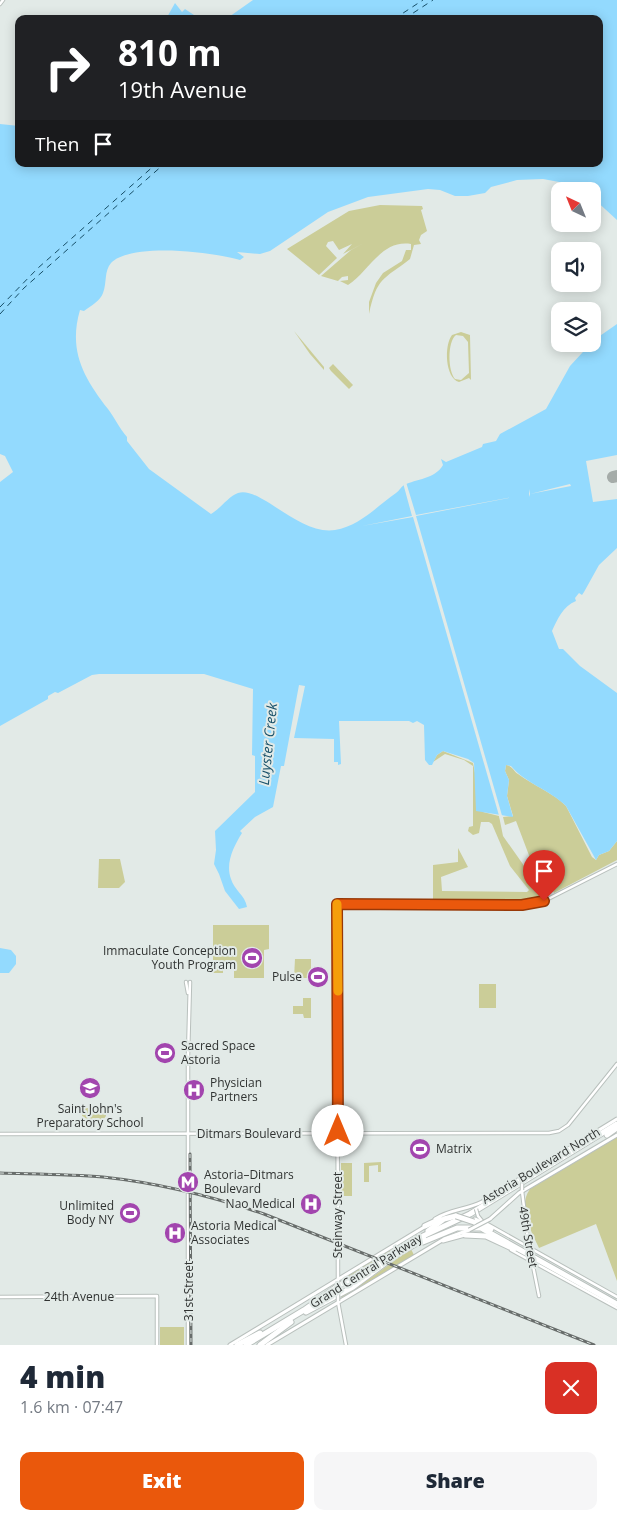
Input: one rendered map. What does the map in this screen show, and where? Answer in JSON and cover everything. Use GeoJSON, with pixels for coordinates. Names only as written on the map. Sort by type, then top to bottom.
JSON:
{"type":"FeatureCollection","features":[{"type":"Feature","properties":{"kind":"highway","name":"Grand Central Parkway"},"geometry":{"type":"LineString","coordinates":[[252,1345],[338,1286],[376,1266],[406,1244],[470,1214],[617,1124]]}},
{"type":"Feature","properties":{"kind":"highway","name":"Grand Central Parkway"},"geometry":{"type":"LineString","coordinates":[[246,1345],[291,1319],[350,1289],[413,1245],[469,1218],[617,1128]]}},
{"type":"Feature","properties":{"kind":"highway"},"geometry":{"type":"LineString","coordinates":[[406,1244],[441,1220],[456,1215]]}},
{"type":"Feature","properties":{"kind":"highway"},"geometry":{"type":"LineString","coordinates":[[425,1226],[446,1216],[456,1215],[476,1219],[617,1303]]}},
{"type":"Feature","properties":{"kind":"highway"},"geometry":{"type":"LineString","coordinates":[[413,1245],[456,1228],[479,1228],[617,1303]]}},
{"type":"Feature","properties":{"kind":"highway"},"geometry":{"type":"LineString","coordinates":[[465,1235],[489,1236],[575,1280]]}},
{"type":"Feature","properties":{"kind":"highway"},"geometry":{"type":"LineString","coordinates":[[237,1345],[291,1319]]}},
{"type":"Feature","properties":{"kind":"highway"},"geometry":{"type":"LineString","coordinates":[[260,1345],[291,1319]]}},
{"type":"Feature","properties":{"kind":"main road","name":"Astoria Boulevard North"},"geometry":{"type":"LineString","coordinates":[[230,1345],[447,1212],[476,1207],[617,1119]]}},
{"type":"Feature","properties":{"kind":"main road"},"geometry":{"type":"LineString","coordinates":[[267,1345],[438,1242],[469,1230],[490,1219],[522,1191],[617,1135]]}},
{"type":"Feature","properties":{"kind":"main road"},"geometry":{"type":"LineString","coordinates":[[438,1242],[465,1235]]}},
{"type":"Feature","properties":{"kind":"street"},"geometry":{"type":"LineString","coordinates":[[0,4],[3,0]]}},
{"type":"Feature","properties":{"kind":"street","name":"Steinway Street"},"geometry":{"type":"LineString","coordinates":[[346,1345],[338,1302],[337,904],[533,904],[544,901],[617,864]]}},
{"type":"Feature","properties":{"kind":"street","name":"31st Street"},"geometry":{"type":"LineString","coordinates":[[188,982],[188,1345]]}},
{"type":"Feature","properties":{"kind":"street","name":"Ditmars Boulevard"},"geometry":{"type":"LineString","coordinates":[[0,1134],[553,1132],[568,1125],[617,1064]]}},
{"type":"Feature","properties":{"kind":"street","name":"49th Street"},"geometry":{"type":"LineString","coordinates":[[522,1179],[529,1248],[539,1296]]}},
{"type":"Feature","properties":{"kind":"street"},"geometry":{"type":"LineString","coordinates":[[476,1207],[476,1219],[617,1297]]}},
{"type":"Feature","properties":{"kind":"street"},"geometry":{"type":"LineString","coordinates":[[465,1235],[488,1239],[532,1260],[617,1308]]}},
{"type":"Feature","properties":{"kind":"street","name":"24th Avenue"},"geometry":{"type":"LineString","coordinates":[[0,1296],[157,1296],[157,1345]]}},
{"type":"Feature","properties":{"kind":"green space"},"geometry":{"type":"Polygon","coordinates":[[[380,205],[422,206],[423,209],[421,210],[427,231],[421,235],[419,240],[421,244],[414,245],[410,259],[382,280],[375,293],[369,314],[369,302],[376,283],[383,273],[402,261],[406,250],[411,250],[411,244],[400,244],[383,252],[348,285],[340,281],[348,280],[348,276],[342,277],[338,281],[321,276],[351,250],[364,243],[343,254],[352,244],[339,250],[333,241],[328,242],[326,246],[337,258],[319,275],[287,249],[349,211],[380,205]]]}},
{"type":"Feature","properties":{"kind":"green space"},"geometry":{"type":"Polygon","coordinates":[[[294,331],[324,367],[324,370],[310,354],[294,331]]]}},
{"type":"Feature","properties":{"kind":"green space"},"geometry":{"type":"Polygon","coordinates":[[[461,332],[470,335],[471,380],[469,378],[459,382],[454,379],[451,374],[447,353],[449,340],[452,335],[461,332]],[[456,335],[450,350],[451,370],[455,379],[461,380],[469,373],[468,342],[463,336],[456,335]]]}},
{"type":"Feature","properties":{"kind":"green space"},"geometry":{"type":"Polygon","coordinates":[[[333,364],[353,385],[349,389],[329,368],[333,364]]]}},
{"type":"Feature","properties":{"kind":"green space"},"geometry":{"type":"Polygon","coordinates":[[[443,751],[473,763],[483,812],[499,816],[503,836],[539,887],[540,898],[514,901],[433,900],[433,865],[458,862],[458,848],[468,867],[441,877],[442,891],[527,892],[529,890],[510,866],[492,824],[481,822],[479,833],[473,835],[468,831],[469,827],[473,826],[473,766],[464,760],[445,754],[433,762],[437,755],[443,751]]]}},
{"type":"Feature","properties":{"kind":"green space"},"geometry":{"type":"Polygon","coordinates":[[[506,765],[566,806],[592,857],[596,860],[599,855],[609,851],[617,841],[617,860],[554,893],[550,885],[544,887],[538,879],[516,821],[505,825],[503,817],[513,816],[507,796],[509,780],[505,771],[506,765]]]}},
{"type":"Feature","properties":{"kind":"green space"},"geometry":{"type":"Polygon","coordinates":[[[99,859],[120,859],[125,882],[119,888],[98,888],[99,859]]]}},
{"type":"Feature","properties":{"kind":"green space"},"geometry":{"type":"Polygon","coordinates":[[[213,925],[269,925],[269,949],[264,950],[264,978],[234,978],[234,966],[223,966],[223,973],[213,973],[213,925]]]}},
{"type":"Feature","properties":{"kind":"green space"},"geometry":{"type":"Polygon","coordinates":[[[295,959],[311,959],[311,978],[294,978],[295,959]]]}},
{"type":"Feature","properties":{"kind":"green space"},"geometry":{"type":"Polygon","coordinates":[[[479,984],[496,984],[496,1008],[479,1008],[479,984]]]}},
{"type":"Feature","properties":{"kind":"green space"},"geometry":{"type":"Polygon","coordinates":[[[303,998],[311,998],[311,1018],[304,1018],[303,1014],[293,1014],[293,1006],[303,1006],[303,998]]]}},
{"type":"Feature","properties":{"kind":"green space"},"geometry":{"type":"Polygon","coordinates":[[[77,1108],[108,1108],[108,1110],[105,1110],[106,1116],[103,1120],[88,1120],[82,1116],[83,1110],[77,1108]]]}},
{"type":"Feature","properties":{"kind":"green space"},"geometry":{"type":"Polygon","coordinates":[[[617,1137],[617,1281],[596,1224],[539,1248],[529,1226],[525,1203],[530,1189],[617,1137]]]}},
{"type":"Feature","properties":{"kind":"green space"},"geometry":{"type":"Polygon","coordinates":[[[381,1162],[381,1172],[378,1172],[378,1165],[369,1166],[369,1182],[364,1182],[364,1163],[381,1162]]]}},
{"type":"Feature","properties":{"kind":"green space"},"geometry":{"type":"Polygon","coordinates":[[[341,1163],[352,1163],[352,1196],[341,1196],[341,1163]]]}},
{"type":"Feature","properties":{"kind":"green space"},"geometry":{"type":"Polygon","coordinates":[[[406,1240],[376,1263],[342,1281],[342,1278],[406,1240]]]}},
{"type":"Feature","properties":{"kind":"green space"},"geometry":{"type":"Polygon","coordinates":[[[411,1249],[414,1255],[341,1298],[342,1296],[411,1249]]]}},
{"type":"Feature","properties":{"kind":"green space"},"geometry":{"type":"Polygon","coordinates":[[[160,1327],[184,1327],[184,1345],[160,1345],[160,1327]]]}},
{"type":"Feature","properties":{"kind":"water","name":"Luyster Creek"},"geometry":{"type":"Polygon","coordinates":[[[253,0],[617,0],[617,220],[601,205],[601,182],[559,182],[543,179],[517,180],[491,187],[485,193],[468,196],[455,196],[440,190],[428,189],[368,197],[328,212],[270,251],[260,254],[237,252],[244,257],[240,260],[212,254],[173,251],[136,253],[121,257],[109,266],[102,296],[84,311],[80,310],[76,338],[77,351],[85,375],[127,437],[127,441],[149,469],[211,514],[238,493],[247,493],[257,496],[308,526],[322,530],[344,528],[360,520],[404,485],[425,478],[440,470],[443,465],[441,459],[446,462],[482,447],[483,444],[496,441],[500,434],[546,409],[570,366],[583,352],[601,352],[601,335],[617,324],[617,455],[586,461],[593,502],[617,499],[617,548],[599,565],[582,595],[579,593],[575,598],[576,601],[567,606],[558,618],[552,631],[559,649],[563,649],[580,666],[617,693],[617,841],[609,851],[599,855],[596,860],[566,806],[553,795],[523,777],[511,766],[506,765],[505,771],[509,780],[507,796],[513,817],[476,811],[474,763],[468,759],[443,751],[437,755],[432,765],[429,765],[425,760],[424,725],[417,721],[413,723],[409,721],[339,721],[341,764],[338,765],[338,762],[334,762],[334,739],[294,738],[305,686],[299,685],[284,766],[281,766],[273,807],[255,817],[240,831],[242,833],[231,855],[229,873],[234,886],[244,899],[247,907],[239,909],[225,891],[214,864],[216,850],[215,831],[255,792],[255,756],[252,755],[253,689],[204,674],[92,675],[58,693],[55,692],[48,696],[48,699],[0,726],[0,482],[13,472],[5,456],[0,454],[0,124],[15,126],[15,167],[603,167],[603,15],[232,15],[253,0]]]}},
{"type":"Feature","properties":{"kind":"water"},"geometry":{"type":"Polygon","coordinates":[[[175,3],[182,12],[185,9],[194,15],[168,15],[175,3]]]}},
{"type":"Feature","properties":{"kind":"water"},"geometry":{"type":"Polygon","coordinates":[[[0,948],[11,950],[16,956],[16,964],[9,973],[0,973],[0,948]]]}},
{"type":"Feature","properties":{"kind":"pier"},"geometry":{"type":"Polygon","coordinates":[[[406,482],[416,515],[529,494],[416,516],[503,819],[500,819],[413,517],[362,526],[412,516],[403,483],[406,482]]]}},
{"type":"Feature","properties":{"kind":"pier"},"geometry":{"type":"Polygon","coordinates":[[[570,484],[571,486],[530,494],[570,484]]]}},
{"type":"Feature","properties":{"kind":"ferry route"},"geometry":{"type":"LineString","coordinates":[[400,15],[423,0]]}},
{"type":"Feature","properties":{"kind":"ferry route"},"geometry":{"type":"LineString","coordinates":[[410,15],[433,0]]}},
{"type":"Feature","properties":{"kind":"ferry route"},"geometry":{"type":"LineString","coordinates":[[0,307],[38,268],[153,167]]}},
{"type":"Feature","properties":{"kind":"ferry route"},"geometry":{"type":"LineString","coordinates":[[0,314],[24,288],[161,167]]}},
{"type":"Feature","properties":{"kind":"runway"},"geometry":{"type":"LineString","coordinates":[[613,477],[617,476]]}},
{"type":"Feature","properties":{"kind":"railway"},"geometry":{"type":"LineString","coordinates":[[190,1154],[191,1345]]}},
{"type":"Feature","properties":{"kind":"railway"},"geometry":{"type":"LineString","coordinates":[[0,1173],[103,1177],[165,1187],[224,1201],[264,1214],[594,1345]]}},
{"type":"Feature","properties":{"kind":"slow traffic"},"geometry":{"type":"LineString","coordinates":[[337,904],[338,991]]}},
{"type":"Feature","properties":{"kind":"place","name":"Immaculate Conception Youth Program"},"geometry":{"type":"Point","coordinates":[252,958]}},
{"type":"Feature","properties":{"kind":"place","name":"Pulse"},"geometry":{"type":"Point","coordinates":[318,977]}},
{"type":"Feature","properties":{"kind":"place","name":"Sacred Space Astoria"},"geometry":{"type":"Point","coordinates":[165,1053]}},
{"type":"Feature","properties":{"kind":"place","name":"Saint John's Preparatory School"},"geometry":{"type":"Point","coordinates":[90,1088]}},
{"type":"Feature","properties":{"kind":"place","name":"Physician Partners"},"geometry":{"type":"Point","coordinates":[194,1090]}},
{"type":"Feature","properties":{"kind":"place","name":"Matrix"},"geometry":{"type":"Point","coordinates":[420,1149]}},
{"type":"Feature","properties":{"kind":"place","name":"Astoria–Ditmars Boulevard"},"geometry":{"type":"Point","coordinates":[188,1182]}},
{"type":"Feature","properties":{"kind":"place","name":"Nao Medical"},"geometry":{"type":"Point","coordinates":[311,1204]}},
{"type":"Feature","properties":{"kind":"place","name":"Unlimited Body NY"},"geometry":{"type":"Point","coordinates":[130,1213]}},
{"type":"Feature","properties":{"kind":"place","name":"Astoria Medical Associates"},"geometry":{"type":"Point","coordinates":[175,1233]}},
{"type":"Feature","properties":{"kind":"route"},"geometry":{"type":"LineString","coordinates":[[338,1131],[337,904],[522,905],[544,901]]}}]}
